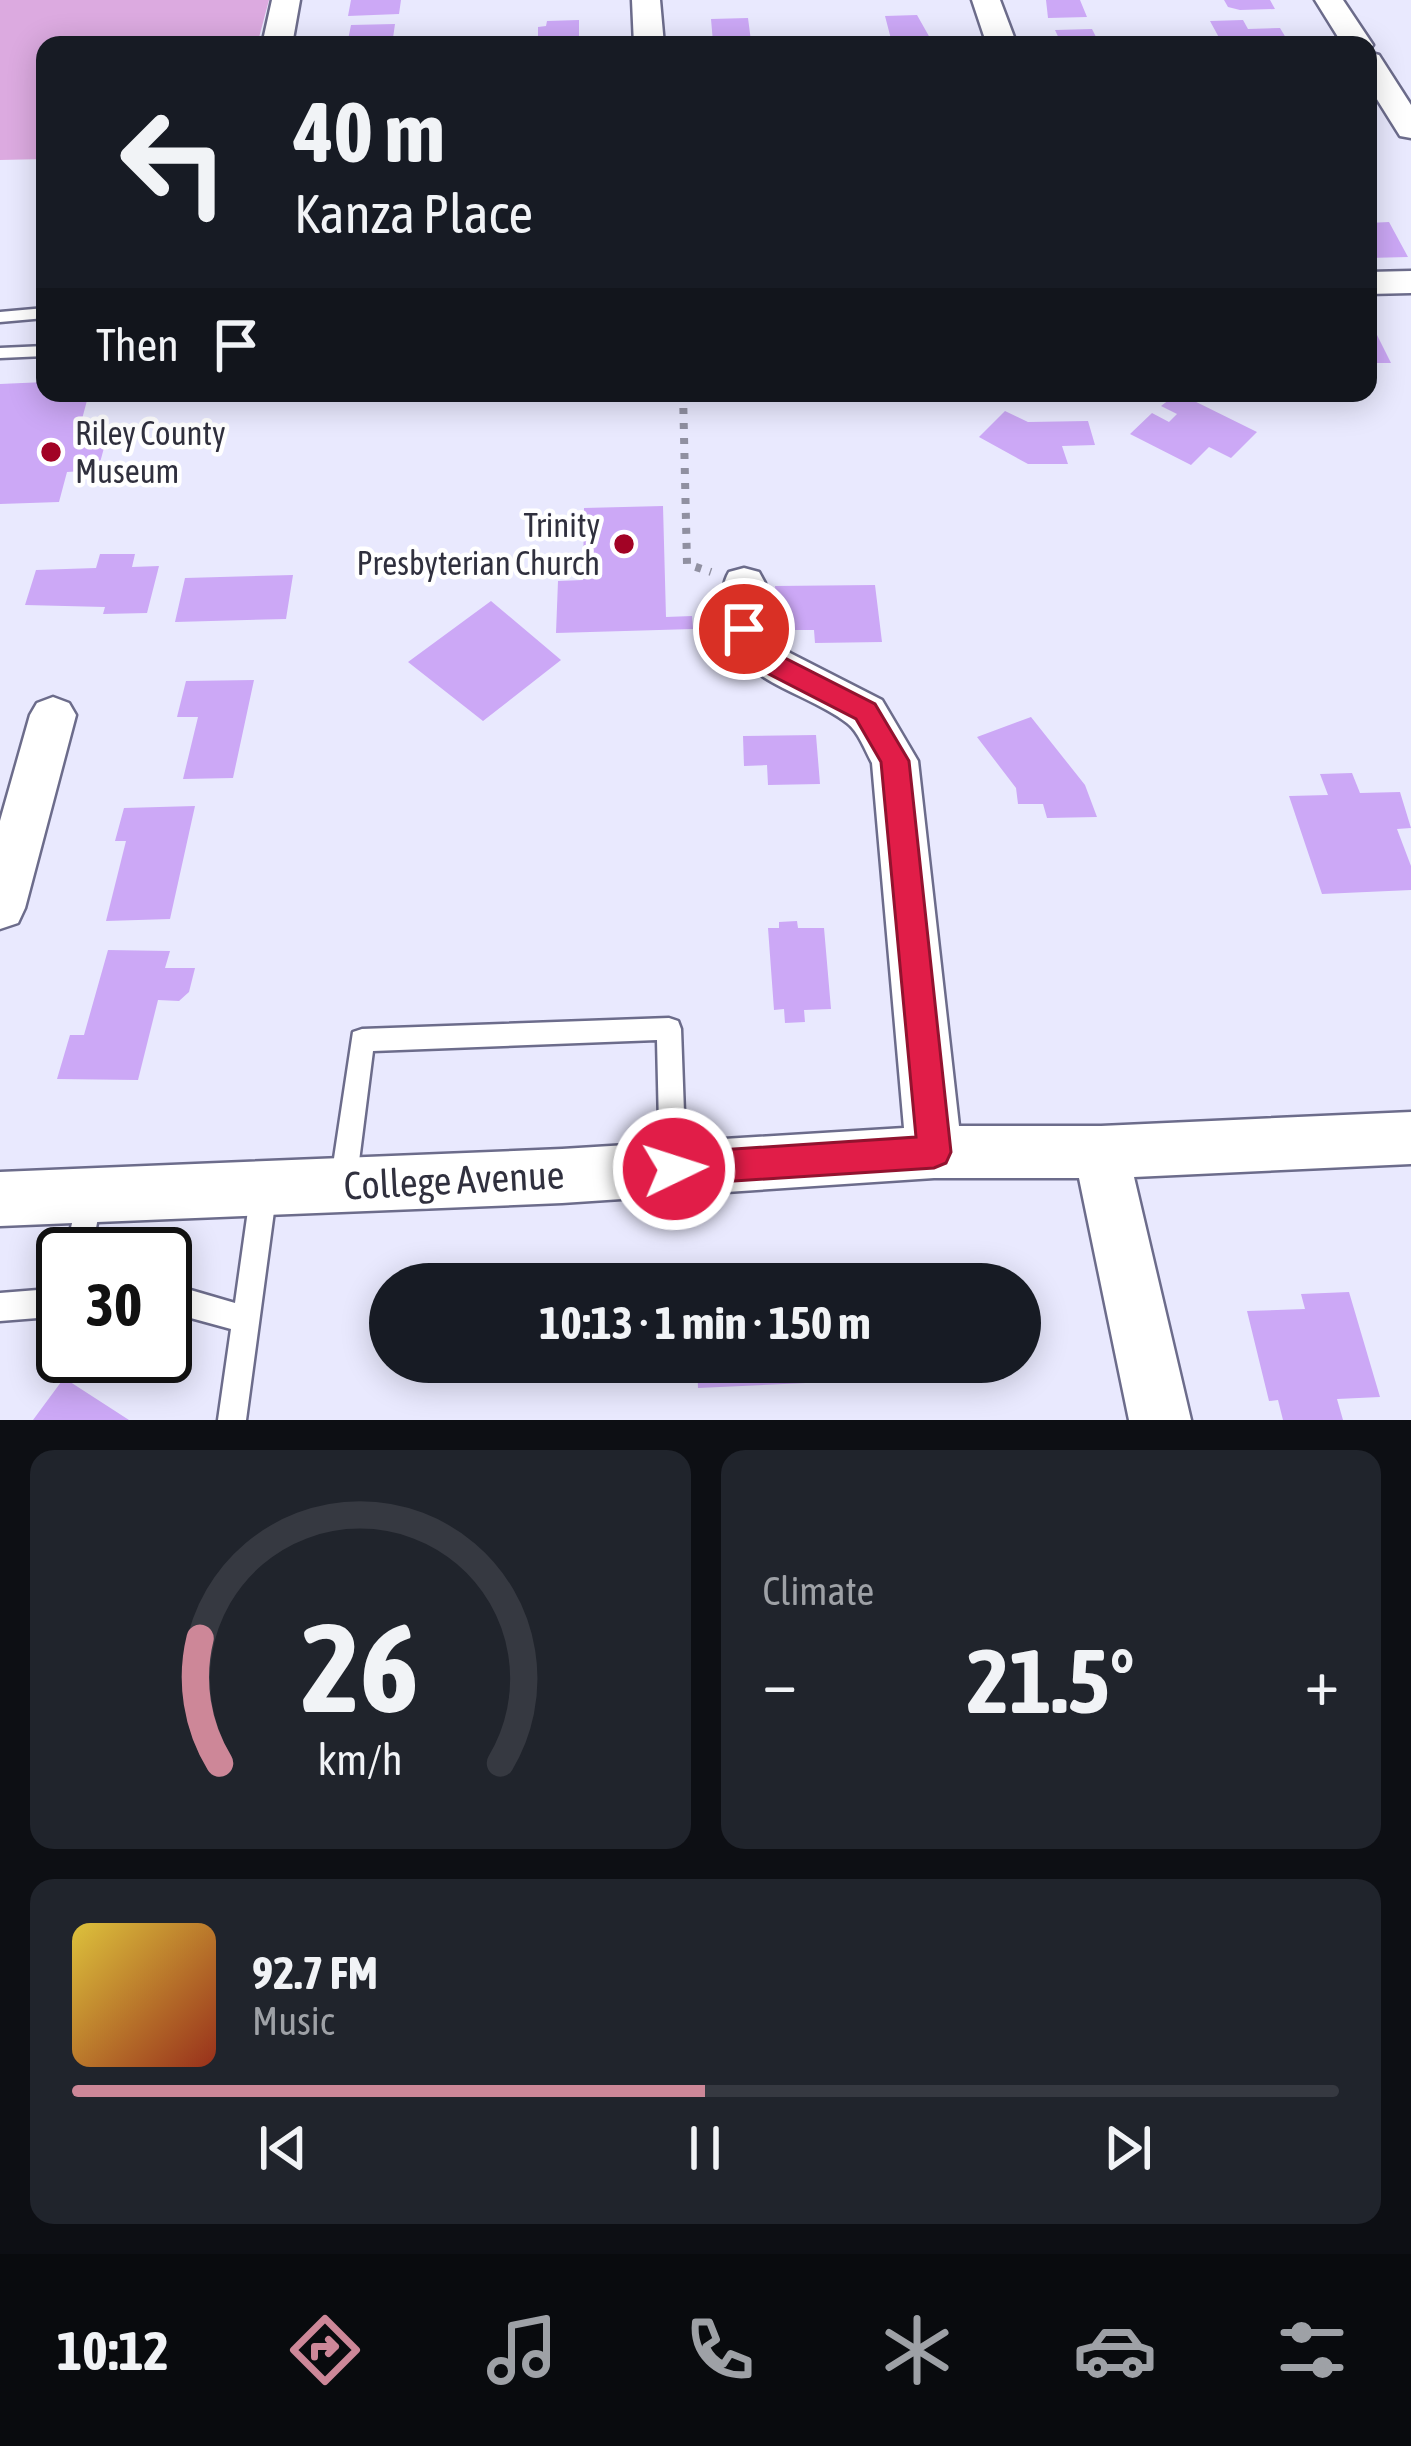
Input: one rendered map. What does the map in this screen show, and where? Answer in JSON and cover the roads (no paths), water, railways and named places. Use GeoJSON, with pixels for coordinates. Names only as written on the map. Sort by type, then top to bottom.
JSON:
{"type":"FeatureCollection","features":[{"type":"Feature","properties":{"kind":"street"},"geometry":{"type":"LineString","coordinates":[[279,36],[286,0]]}},
{"type":"Feature","properties":{"kind":"street"},"geometry":{"type":"LineString","coordinates":[[646,0],[648,36]]}},
{"type":"Feature","properties":{"kind":"street"},"geometry":{"type":"LineString","coordinates":[[986,0],[998,36]]}},
{"type":"Feature","properties":{"kind":"street"},"geometry":{"type":"LineString","coordinates":[[1329,0],[1352,36]]}},
{"type":"Feature","properties":{"kind":"street"},"geometry":{"type":"LineString","coordinates":[[1377,75],[1411,127]]}},
{"type":"Feature","properties":{"kind":"street"},"geometry":{"type":"LineString","coordinates":[[1377,283],[1411,282]]}},
{"type":"Feature","properties":{"kind":"street"},"geometry":{"type":"LineString","coordinates":[[744,583],[744,629],[759,647],[774,664],[866,712],[895,761],[934,1152]]}},
{"type":"Feature","properties":{"kind":"street"},"geometry":{"type":"LineString","coordinates":[[0,908],[53,715]]}},
{"type":"Feature","properties":{"kind":"street","name":"College Avenue"},"geometry":{"type":"LineString","coordinates":[[0,1199],[674,1169],[934,1152],[1101,1152],[1411,1138]]}},
{"type":"Feature","properties":{"kind":"street"},"geometry":{"type":"LineString","coordinates":[[1101,1152],[1160,1420]]}},
{"type":"Feature","properties":{"kind":"lane"},"geometry":{"type":"LineString","coordinates":[[0,317],[36,314]]}},
{"type":"Feature","properties":{"kind":"lane"},"geometry":{"type":"LineString","coordinates":[[0,352],[36,351]]}},
{"type":"Feature","properties":{"kind":"lane"},"geometry":{"type":"LineString","coordinates":[[343,1185],[362,1040],[669,1029],[674,1169]]}},
{"type":"Feature","properties":{"kind":"lane"},"geometry":{"type":"LineString","coordinates":[[232,1420],[264,1189]]}},
{"type":"Feature","properties":{"kind":"lane"},"geometry":{"type":"LineString","coordinates":[[84,1227],[90,1196]]}},
{"type":"Feature","properties":{"kind":"lane"},"geometry":{"type":"LineString","coordinates":[[0,1307],[36,1304]]}},
{"type":"Feature","properties":{"kind":"lane"},"geometry":{"type":"LineString","coordinates":[[192,1304],[246,1320]]}},
{"type":"Feature","properties":{"kind":"place","name":"Riley County Museum"},"geometry":{"type":"Point","coordinates":[51,452]}},
{"type":"Feature","properties":{"kind":"place","name":"Trinity Presbyterian Church"},"geometry":{"type":"Point","coordinates":[624,544]}}]}
